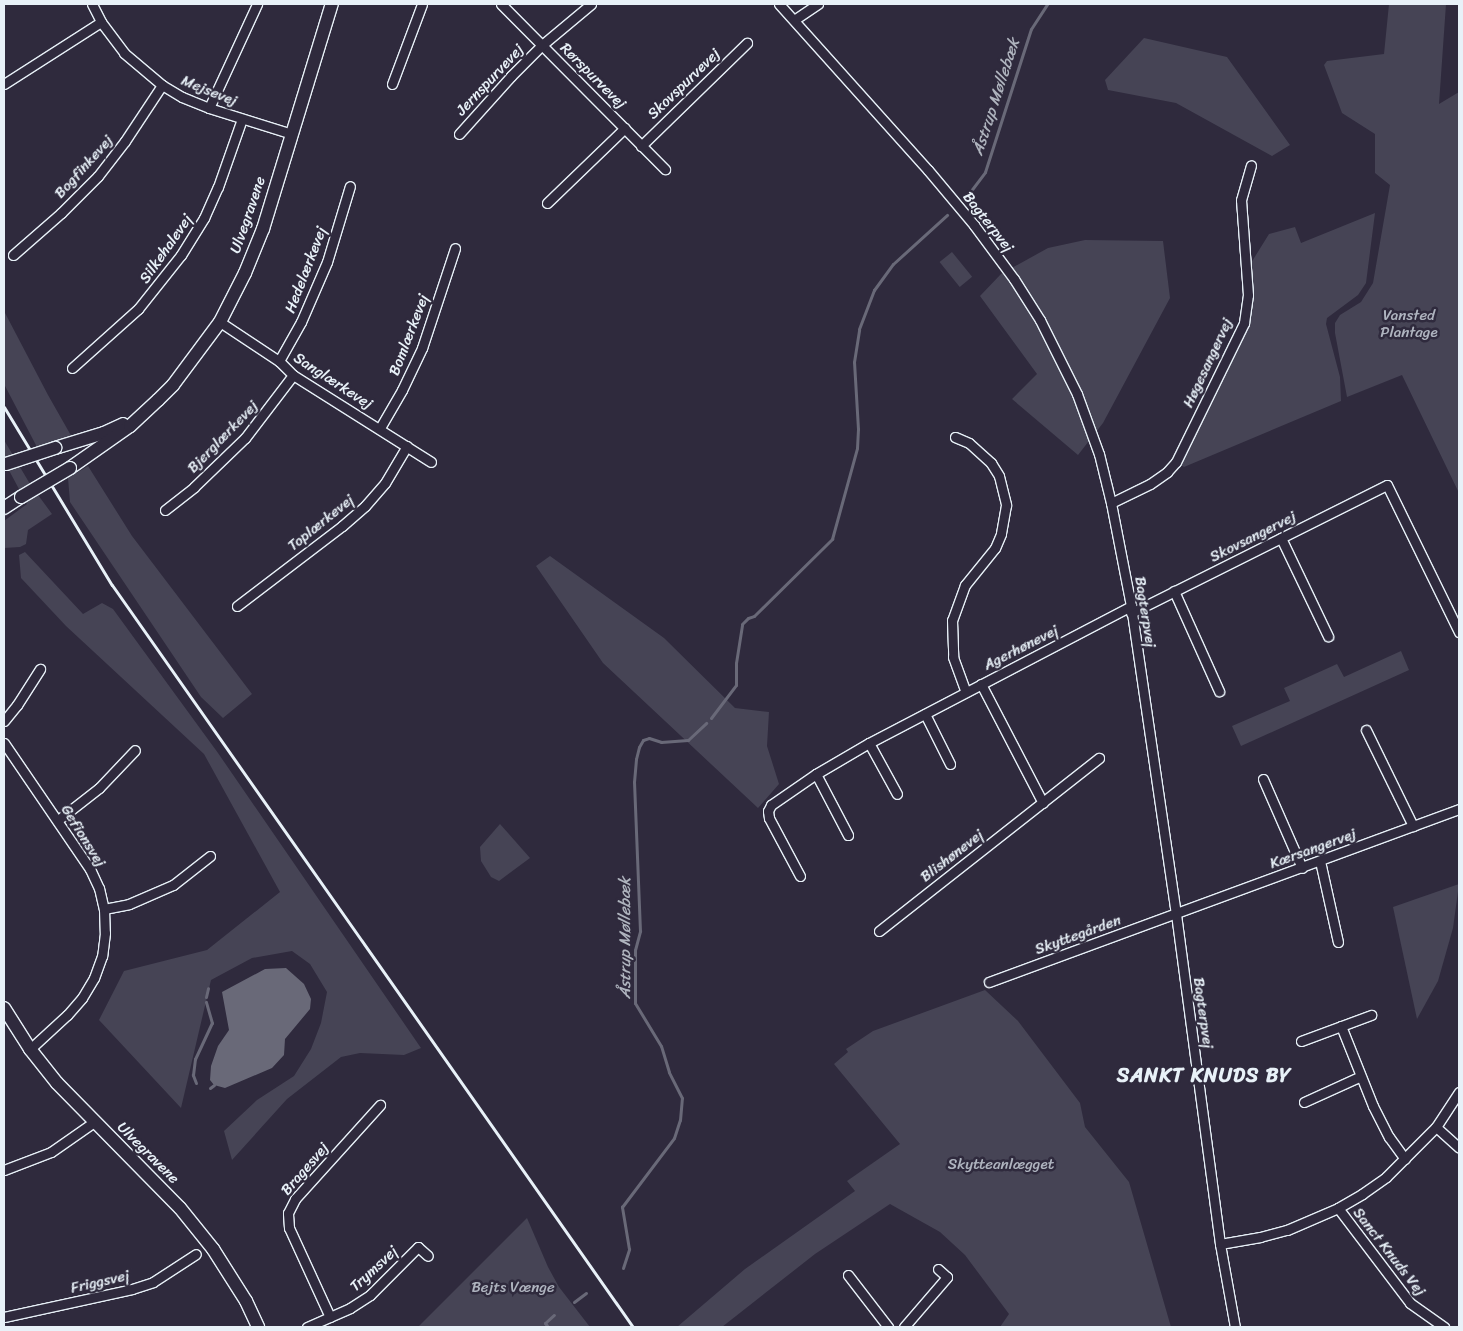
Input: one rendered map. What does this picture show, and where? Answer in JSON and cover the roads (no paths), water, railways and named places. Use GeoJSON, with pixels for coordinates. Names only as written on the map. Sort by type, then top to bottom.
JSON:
{"type":"FeatureCollection","features":[{"type":"Feature","properties":{"kind":"street","name":"Mejsevej"},"geometry":{"type":"LineString","coordinates":[[92,4],[124,53],[162,85],[182,97],[209,108],[292,134]]}},
{"type":"Feature","properties":{"kind":"street"},"geometry":{"type":"LineString","coordinates":[[209,108],[257,4]]}},
{"type":"Feature","properties":{"kind":"street","name":"Ulvegravene"},"geometry":{"type":"LineString","coordinates":[[4,508],[70,468],[130,426],[173,385],[220,322],[245,273],[263,229],[332,4]]}},
{"type":"Feature","properties":{"kind":"street"},"geometry":{"type":"LineString","coordinates":[[392,84],[422,4]]}},
{"type":"Feature","properties":{"kind":"street","name":"Rørspurvevej"},"geometry":{"type":"LineString","coordinates":[[501,4],[665,169]]}},
{"type":"Feature","properties":{"kind":"street","name":"Jernspurvevej"},"geometry":{"type":"LineString","coordinates":[[459,134],[486,101],[542,45],[592,4]]}},
{"type":"Feature","properties":{"kind":"street","name":"Bagterpvej"},"geometry":{"type":"LineString","coordinates":[[779,4],[928,170],[974,225],[1014,279],[1040,320],[1077,394],[1098,454],[1111,503],[1131,610],[1176,914],[1220,1244],[1235,1327]]}},
{"type":"Feature","properties":{"kind":"street"},"geometry":{"type":"LineString","coordinates":[[794,20],[818,4]]}},
{"type":"Feature","properties":{"kind":"street"},"geometry":{"type":"LineString","coordinates":[[4,84],[102,22]]}},
{"type":"Feature","properties":{"kind":"street","name":"Skovspurvevej"},"geometry":{"type":"LineString","coordinates":[[641,146],[747,43]]}},
{"type":"Feature","properties":{"kind":"street","name":"Bogfinkevej"},"geometry":{"type":"LineString","coordinates":[[13,255],[61,213],[98,176],[126,141],[162,85]]}},
{"type":"Feature","properties":{"kind":"street","name":"Silkehalevej"},"geometry":{"type":"LineString","coordinates":[[72,368],[138,309],[182,255],[204,218],[218,187],[242,119]]}},
{"type":"Feature","properties":{"kind":"street"},"geometry":{"type":"LineString","coordinates":[[547,203],[625,128]]}},
{"type":"Feature","properties":{"kind":"street","name":"Høgesangervej"},"geometry":{"type":"LineString","coordinates":[[1111,503],[1150,484],[1168,472],[1176,462],[1244,323],[1248,295],[1241,200],[1251,165]]}},
{"type":"Feature","properties":{"kind":"street","name":"Hedelærkevej"},"geometry":{"type":"LineString","coordinates":[[279,361],[301,320],[327,262],[350,186]]}},
{"type":"Feature","properties":{"kind":"street","name":"Bomlærkevej"},"geometry":{"type":"LineString","coordinates":[[380,428],[422,348],[455,248]]}},
{"type":"Feature","properties":{"kind":"street","name":"Sanglærkevej"},"geometry":{"type":"LineString","coordinates":[[220,322],[279,361],[293,375],[380,428],[431,462]]}},
{"type":"Feature","properties":{"kind":"street","name":"Bjerglærkevej"},"geometry":{"type":"LineString","coordinates":[[165,510],[194,487],[245,438],[293,375]]}},
{"type":"Feature","properties":{"kind":"street","name":"Ulvegravene"},"geometry":{"type":"LineString","coordinates":[[5,465],[104,433],[145,411]]}},
{"type":"Feature","properties":{"kind":"street"},"geometry":{"type":"LineString","coordinates":[[955,437],[981,452],[992,463],[999,476],[1006,505],[1001,534],[994,548],[965,585],[952,620],[953,658],[966,692]]}},
{"type":"Feature","properties":{"kind":"street","name":"Toplærkevej"},"geometry":{"type":"LineString","coordinates":[[237,606],[342,526],[365,506],[385,483],[407,446]]}},
{"type":"Feature","properties":{"kind":"street","name":"Skovsangervej"},"geometry":{"type":"LineString","coordinates":[[1131,610],[1174,591],[1387,485],[1459,632]]}},
{"type":"Feature","properties":{"kind":"street"},"geometry":{"type":"LineString","coordinates":[[1281,538],[1328,636]]}},
{"type":"Feature","properties":{"kind":"street"},"geometry":{"type":"LineString","coordinates":[[1174,591],[1218,692]]}},
{"type":"Feature","properties":{"kind":"street","name":"Agerhønevej"},"geometry":{"type":"LineString","coordinates":[[800,876],[769,818],[768,811],[771,805],[816,774],[869,743],[981,684],[1131,610]]}},
{"type":"Feature","properties":{"kind":"street"},"geometry":{"type":"LineString","coordinates":[[4,720],[17,705],[40,669]]}},
{"type":"Feature","properties":{"kind":"street"},"geometry":{"type":"LineString","coordinates":[[981,684],[1043,803]]}},
{"type":"Feature","properties":{"kind":"street"},"geometry":{"type":"LineString","coordinates":[[925,714],[950,764]]}},
{"type":"Feature","properties":{"kind":"street"},"geometry":{"type":"LineString","coordinates":[[1366,730],[1413,826]]}},
{"type":"Feature","properties":{"kind":"street"},"geometry":{"type":"LineString","coordinates":[[869,743],[897,794]]}},
{"type":"Feature","properties":{"kind":"street","name":"Gefionsvej"},"geometry":{"type":"LineString","coordinates":[[4,744],[90,869],[99,888],[104,910],[105,933],[102,956],[94,978],[82,998],[30,1049]]}},
{"type":"Feature","properties":{"kind":"street"},"geometry":{"type":"LineString","coordinates":[[58,820],[99,788],[135,750]]}},
{"type":"Feature","properties":{"kind":"street","name":"Blishønevej"},"geometry":{"type":"LineString","coordinates":[[878,931],[1099,758]]}},
{"type":"Feature","properties":{"kind":"street"},"geometry":{"type":"LineString","coordinates":[[816,774],[848,835]]}},
{"type":"Feature","properties":{"kind":"street"},"geometry":{"type":"LineString","coordinates":[[1262,779],[1302,868]]}},
{"type":"Feature","properties":{"kind":"street","name":"Kærsangervej"},"geometry":{"type":"LineString","coordinates":[[1176,914],[1459,809]]}},
{"type":"Feature","properties":{"kind":"street"},"geometry":{"type":"LineString","coordinates":[[104,910],[129,904],[173,885],[210,856]]}},
{"type":"Feature","properties":{"kind":"street"},"geometry":{"type":"LineString","coordinates":[[1320,861],[1338,942]]}},
{"type":"Feature","properties":{"kind":"street","name":"Skyttegården"},"geometry":{"type":"LineString","coordinates":[[989,982],[1176,914]]}},
{"type":"Feature","properties":{"kind":"street","name":"Ulvegravene"},"geometry":{"type":"LineString","coordinates":[[4,1008],[30,1049],[57,1082],[180,1208],[209,1244],[246,1300],[258,1327]]}},
{"type":"Feature","properties":{"kind":"street"},"geometry":{"type":"LineString","coordinates":[[1301,1041],[1371,1015]]}},
{"type":"Feature","properties":{"kind":"street"},"geometry":{"type":"LineString","coordinates":[[1341,1026],[1359,1077],[1389,1136],[1406,1158]]}},
{"type":"Feature","properties":{"kind":"street"},"geometry":{"type":"LineString","coordinates":[[1304,1102],[1359,1077]]}},
{"type":"Feature","properties":{"kind":"street"},"geometry":{"type":"LineString","coordinates":[[1220,1244],[1287,1230],[1338,1208],[1378,1182],[1406,1158],[1436,1128],[1459,1092]]}},
{"type":"Feature","properties":{"kind":"street","name":"Bragesvej"},"geometry":{"type":"LineString","coordinates":[[330,1317],[289,1228],[288,1213],[295,1199],[380,1105]]}},
{"type":"Feature","properties":{"kind":"street"},"geometry":{"type":"LineString","coordinates":[[4,1170],[52,1152],[94,1122]]}},
{"type":"Feature","properties":{"kind":"street"},"geometry":{"type":"LineString","coordinates":[[1436,1128],[1459,1148]]}},
{"type":"Feature","properties":{"kind":"street","name":"Sanct Knuds Vej"},"geometry":{"type":"LineString","coordinates":[[1338,1208],[1410,1303],[1444,1327]]}},
{"type":"Feature","properties":{"kind":"street","name":"Trymsvej"},"geometry":{"type":"LineString","coordinates":[[307,1327],[330,1317],[370,1295],[418,1247],[428,1256]]}},
{"type":"Feature","properties":{"kind":"street","name":"Friggsvej"},"geometry":{"type":"LineString","coordinates":[[4,1318],[132,1289],[153,1282],[196,1254]]}},
{"type":"Feature","properties":{"kind":"street"},"geometry":{"type":"LineString","coordinates":[[904,1327],[947,1277],[938,1270]]}},
{"type":"Feature","properties":{"kind":"street"},"geometry":{"type":"LineString","coordinates":[[848,1274],[888,1327]]}},
{"type":"Feature","properties":{"kind":"water"},"geometry":{"type":"Polygon","coordinates":[[[286,968],[304,984],[311,999],[310,1009],[285,1039],[284,1055],[272,1068],[225,1088],[214,1085],[210,1080],[211,1066],[218,1046],[229,1030],[222,992],[265,969],[286,968]]]}},
{"type":"Feature","properties":{"kind":"waterway","name":"Åstrup Møllebæk"},"geometry":{"type":"LineString","coordinates":[[967,196],[985,172],[1031,29],[1047,4]]}},
{"type":"Feature","properties":{"kind":"waterway","name":"Åstrup Møllebæk"},"geometry":{"type":"LineString","coordinates":[[711,718],[736,685],[736,663],[742,624],[748,618],[754,616],[832,539],[857,448],[858,429],[854,362],[859,329],[874,290],[893,264],[947,215]]}},
{"type":"Feature","properties":{"kind":"waterway","name":"Åstrup Møllebæk"},"geometry":{"type":"LineString","coordinates":[[623,1268],[629,1249],[622,1207],[674,1138],[680,1120],[682,1098],[669,1072],[661,1046],[635,1003],[635,950],[640,931],[634,782],[636,759],[643,740],[649,738],[661,742],[688,740],[706,723]]}},
{"type":"Feature","properties":{"kind":"waterway"},"geometry":{"type":"LineString","coordinates":[[206,997],[208,988]]}},
{"type":"Feature","properties":{"kind":"waterway"},"geometry":{"type":"LineString","coordinates":[[196,1083],[193,1075],[195,1059],[212,1023],[206,1002]]}},
{"type":"Feature","properties":{"kind":"waterway"},"geometry":{"type":"LineString","coordinates":[[210,1088],[214,1085]]}},
{"type":"Feature","properties":{"kind":"waterway","name":"Åstrup Møllebæk"},"geometry":{"type":"LineString","coordinates":[[574,1302],[586,1293]]}},
{"type":"Feature","properties":{"kind":"waterway","name":"Åstrup Møllebæk"},"geometry":{"type":"LineString","coordinates":[[548,1327],[545,1323],[554,1315]]}},
{"type":"Feature","properties":{"kind":"railway"},"geometry":{"type":"LineString","coordinates":[[4,407],[112,585],[633,1327]]}},
{"type":"Feature","properties":{"kind":"district","name":"SANKT KNUDS BY"},"geometry":{"type":"Point","coordinates":[1204,1075]}},
{"type":"Feature","properties":{"kind":"park label","name":"Vansted Plantage"},"geometry":{"type":"Point","coordinates":[1409,324]}},
{"type":"Feature","properties":{"kind":"park label","name":"Skytteanlægget"},"geometry":{"type":"Point","coordinates":[1001,1165]}},
{"type":"Feature","properties":{"kind":"park label","name":"Bejts Vænge"},"geometry":{"type":"Point","coordinates":[513,1288]}}]}
